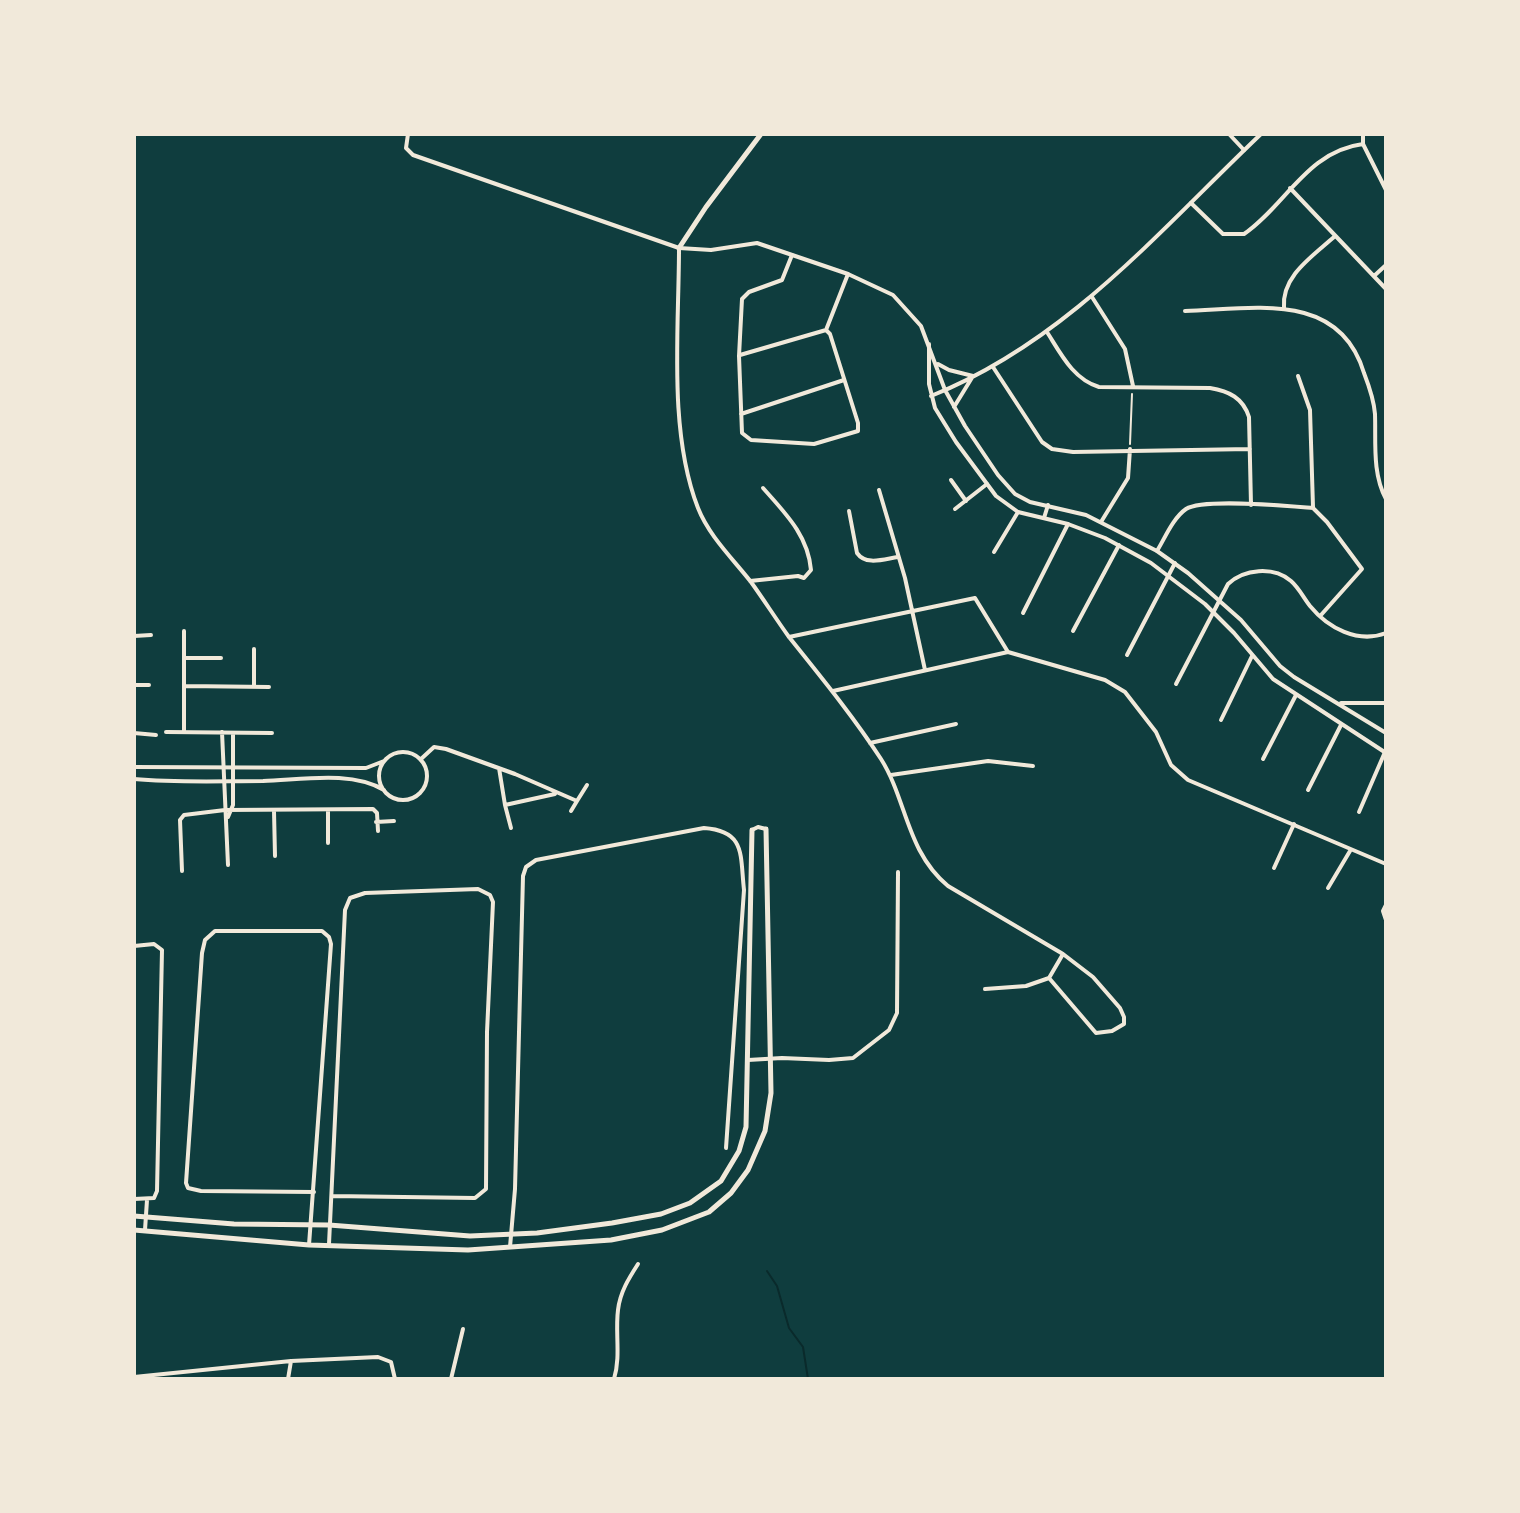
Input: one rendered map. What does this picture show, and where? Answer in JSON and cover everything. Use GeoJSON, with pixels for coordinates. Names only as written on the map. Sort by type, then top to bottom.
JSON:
{"type":"FeatureCollection","features":[{"type":"Feature","properties":{"kind":"main road"},"geometry":{"type":"LineString","coordinates":[[679,248],[761,134]]}},
{"type":"Feature","properties":{"kind":"main road"},"geometry":{"type":"LineString","coordinates":[[134,1230],[309,1245],[468,1250],[611,1240],[662,1230],[709,1212],[731,1193],[748,1170],[765,1131],[771,1093],[766,829]]}},
{"type":"Feature","properties":{"kind":"main road"},"geometry":{"type":"LineString","coordinates":[[134,1216],[234,1224],[329,1225],[470,1236],[537,1233],[612,1223],[661,1214],[690,1203],[721,1181],[739,1151],[746,1127],[752,830]]}},
{"type":"Feature","properties":{"kind":"street"},"geometry":{"type":"LineString","coordinates":[[408,134],[406,148],[413,155],[679,248],[711,250],[757,243],[848,274],[893,295],[907,308],[929,342],[953,408],[1009,487],[1030,502],[1101,522],[1157,551],[1241,620],[1280,666],[1386,733]]}},
{"type":"Feature","properties":{"kind":"street"},"geometry":{"type":"LineString","coordinates":[[1229,134],[1244,150]]}},
{"type":"Feature","properties":{"kind":"street"},"geometry":{"type":"LineString","coordinates":[[931,396],[993,367],[1047,332],[1092,297],[1261,134]]}},
{"type":"Feature","properties":{"kind":"street"},"geometry":{"type":"LineString","coordinates":[[1363,134],[1363,144],[1386,190]]}},
{"type":"Feature","properties":{"kind":"street"},"geometry":{"type":"LineString","coordinates":[[1191,203],[1223,234],[1244,234],[1290,188],[1342,147],[1363,144]]}},
{"type":"Feature","properties":{"kind":"street"},"geometry":{"type":"LineString","coordinates":[[1290,188],[1386,289]]}},
{"type":"Feature","properties":{"kind":"street"},"geometry":{"type":"LineString","coordinates":[[1284,308],[1283,297],[1290,279],[1335,235]]}},
{"type":"Feature","properties":{"kind":"street"},"geometry":{"type":"LineString","coordinates":[[679,248],[681,425],[687,467],[704,520],[789,637],[833,691],[891,775],[906,822],[935,875],[1004,922],[1063,954],[1100,984],[1124,1017],[1124,1024],[1118,1029],[1096,1033],[1049,978]]}},
{"type":"Feature","properties":{"kind":"street"},"geometry":{"type":"LineString","coordinates":[[792,254],[782,280],[749,292],[742,299],[739,356],[742,433],[751,440],[814,444],[858,431],[830,334],[826,330]]}},
{"type":"Feature","properties":{"kind":"street"},"geometry":{"type":"LineString","coordinates":[[1374,276],[1386,265]]}},
{"type":"Feature","properties":{"kind":"street"},"geometry":{"type":"LineString","coordinates":[[826,330],[848,274]]}},
{"type":"Feature","properties":{"kind":"street"},"geometry":{"type":"LineString","coordinates":[[1092,297],[1125,349],[1133,386]]}},
{"type":"Feature","properties":{"kind":"street"},"geometry":{"type":"LineString","coordinates":[[1185,311],[1284,308],[1313,314],[1343,332],[1360,359],[1375,410],[1377,473],[1386,499]]}},
{"type":"Feature","properties":{"kind":"street"},"geometry":{"type":"LineString","coordinates":[[739,356],[826,330]]}},
{"type":"Feature","properties":{"kind":"street"},"geometry":{"type":"LineString","coordinates":[[1047,332],[1076,375],[1086,383],[1099,387],[1210,388],[1235,397],[1245,406],[1249,417],[1251,505]]}},
{"type":"Feature","properties":{"kind":"street"},"geometry":{"type":"LineString","coordinates":[[929,342],[927,361],[931,396],[944,424],[996,496],[1018,512],[1068,524],[1119,545],[1151,563],[1212,611],[1263,670],[1296,695],[1386,752],[1359,812]]}},
{"type":"Feature","properties":{"kind":"street"},"geometry":{"type":"LineString","coordinates":[[936,362],[949,370],[973,376]]}},
{"type":"Feature","properties":{"kind":"street"},"geometry":{"type":"LineString","coordinates":[[993,367],[1042,442],[1052,449],[1073,452],[1250,449]]}},
{"type":"Feature","properties":{"kind":"street"},"geometry":{"type":"LineString","coordinates":[[953,408],[973,376]]}},
{"type":"Feature","properties":{"kind":"street"},"geometry":{"type":"LineString","coordinates":[[1298,376],[1310,410],[1313,508]]}},
{"type":"Feature","properties":{"kind":"street"},"geometry":{"type":"LineString","coordinates":[[741,414],[844,380]]}},
{"type":"Feature","properties":{"kind":"street"},"geometry":{"type":"LineString","coordinates":[[1101,522],[1128,478],[1130,449]]}},
{"type":"Feature","properties":{"kind":"street"},"geometry":{"type":"LineString","coordinates":[[951,480],[966,501]]}},
{"type":"Feature","properties":{"kind":"street"},"geometry":{"type":"LineString","coordinates":[[955,509],[987,484]]}},
{"type":"Feature","properties":{"kind":"street"},"geometry":{"type":"LineString","coordinates":[[750,581],[804,578],[811,570],[809,552],[790,518],[763,488]]}},
{"type":"Feature","properties":{"kind":"street"},"geometry":{"type":"LineString","coordinates":[[879,490],[926,671]]}},
{"type":"Feature","properties":{"kind":"street"},"geometry":{"type":"LineString","coordinates":[[1044,518],[1048,505]]}},
{"type":"Feature","properties":{"kind":"street"},"geometry":{"type":"LineString","coordinates":[[1157,551],[1177,517],[1191,506],[1313,508],[1362,569],[1320,615]]}},
{"type":"Feature","properties":{"kind":"street"},"geometry":{"type":"LineString","coordinates":[[849,511],[857,553],[867,561],[898,557]]}},
{"type":"Feature","properties":{"kind":"street"},"geometry":{"type":"LineString","coordinates":[[994,552],[1018,512]]}},
{"type":"Feature","properties":{"kind":"street"},"geometry":{"type":"LineString","coordinates":[[1023,613],[1068,524]]}},
{"type":"Feature","properties":{"kind":"street"},"geometry":{"type":"LineString","coordinates":[[1073,631],[1119,545]]}},
{"type":"Feature","properties":{"kind":"street"},"geometry":{"type":"LineString","coordinates":[[1127,655],[1175,563]]}},
{"type":"Feature","properties":{"kind":"street"},"geometry":{"type":"LineString","coordinates":[[1176,684],[1228,584],[1238,575],[1250,572],[1271,572],[1288,579],[1337,629],[1353,636],[1375,638],[1386,633]]}},
{"type":"Feature","properties":{"kind":"street"},"geometry":{"type":"LineString","coordinates":[[789,637],[975,598],[1008,652]]}},
{"type":"Feature","properties":{"kind":"street"},"geometry":{"type":"LineString","coordinates":[[184,631],[184,732]]}},
{"type":"Feature","properties":{"kind":"street"},"geometry":{"type":"LineString","coordinates":[[134,636],[151,635]]}},
{"type":"Feature","properties":{"kind":"street"},"geometry":{"type":"LineString","coordinates":[[254,649],[254,686]]}},
{"type":"Feature","properties":{"kind":"street"},"geometry":{"type":"LineString","coordinates":[[833,691],[1008,652],[1105,680],[1125,692],[1156,732],[1171,765],[1188,780],[1386,864]]}},
{"type":"Feature","properties":{"kind":"street"},"geometry":{"type":"LineString","coordinates":[[1221,720],[1252,656]]}},
{"type":"Feature","properties":{"kind":"street"},"geometry":{"type":"LineString","coordinates":[[185,658],[221,658]]}},
{"type":"Feature","properties":{"kind":"street"},"geometry":{"type":"LineString","coordinates":[[134,685],[149,685]]}},
{"type":"Feature","properties":{"kind":"street"},"geometry":{"type":"LineString","coordinates":[[185,686],[269,687]]}},
{"type":"Feature","properties":{"kind":"street"},"geometry":{"type":"LineString","coordinates":[[1263,759],[1296,695]]}},
{"type":"Feature","properties":{"kind":"street"},"geometry":{"type":"LineString","coordinates":[[1337,703],[1386,703]]}},
{"type":"Feature","properties":{"kind":"street"},"geometry":{"type":"LineString","coordinates":[[870,743],[956,724]]}},
{"type":"Feature","properties":{"kind":"street"},"geometry":{"type":"LineString","coordinates":[[1308,790],[1341,725]]}},
{"type":"Feature","properties":{"kind":"street"},"geometry":{"type":"LineString","coordinates":[[166,732],[272,733]]}},
{"type":"Feature","properties":{"kind":"street"},"geometry":{"type":"LineString","coordinates":[[222,732],[228,810],[228,865]]}},
{"type":"Feature","properties":{"kind":"street"},"geometry":{"type":"LineString","coordinates":[[134,733],[156,735]]}},
{"type":"Feature","properties":{"kind":"street"},"geometry":{"type":"LineString","coordinates":[[228,810],[234,781],[233,733]]}},
{"type":"Feature","properties":{"kind":"street"},"geometry":{"type":"LineString","coordinates":[[421,759],[430,749],[439,747],[577,801]]}},
{"type":"Feature","properties":{"kind":"street"},"geometry":{"type":"LineString","coordinates":[[134,767],[366,768],[394,753],[403,752],[421,759],[427,770],[427,778],[419,794],[402,800],[389,796],[379,774],[384,761]]}},
{"type":"Feature","properties":{"kind":"street"},"geometry":{"type":"LineString","coordinates":[[891,775],[988,761],[1033,766]]}},
{"type":"Feature","properties":{"kind":"street"},"geometry":{"type":"LineString","coordinates":[[333,768],[335,779]]}},
{"type":"Feature","properties":{"kind":"street"},"geometry":{"type":"LineString","coordinates":[[499,768],[511,828]]}},
{"type":"Feature","properties":{"kind":"street"},"geometry":{"type":"LineString","coordinates":[[134,779],[224,782],[335,779],[365,782],[384,790]]}},
{"type":"Feature","properties":{"kind":"street"},"geometry":{"type":"LineString","coordinates":[[571,811],[587,785]]}},
{"type":"Feature","properties":{"kind":"street"},"geometry":{"type":"LineString","coordinates":[[505,805],[555,794]]}},
{"type":"Feature","properties":{"kind":"street"},"geometry":{"type":"LineString","coordinates":[[182,871],[182,816],[228,810],[375,810],[378,831]]}},
{"type":"Feature","properties":{"kind":"street"},"geometry":{"type":"LineString","coordinates":[[328,810],[328,843]]}},
{"type":"Feature","properties":{"kind":"street"},"geometry":{"type":"LineString","coordinates":[[274,811],[275,856]]}},
{"type":"Feature","properties":{"kind":"street"},"geometry":{"type":"LineString","coordinates":[[376,822],[394,821]]}},
{"type":"Feature","properties":{"kind":"street"},"geometry":{"type":"LineString","coordinates":[[1274,868],[1294,824]]}},
{"type":"Feature","properties":{"kind":"street"},"geometry":{"type":"LineString","coordinates":[[752,830],[758,827],[766,829]]}},
{"type":"Feature","properties":{"kind":"street"},"geometry":{"type":"LineString","coordinates":[[510,1247],[513,1233],[523,876],[526,867],[536,860],[704,828],[722,829],[735,838],[744,890],[726,1148]]}},
{"type":"Feature","properties":{"kind":"street"},"geometry":{"type":"LineString","coordinates":[[1328,888],[1350,851]]}},
{"type":"Feature","properties":{"kind":"street"},"geometry":{"type":"LineString","coordinates":[[748,1060],[845,1060],[861,1053],[893,1025],[897,1013],[898,872]]}},
{"type":"Feature","properties":{"kind":"street"},"geometry":{"type":"LineString","coordinates":[[329,1244],[345,910],[350,898],[365,893],[478,889],[486,892],[493,902],[487,1032],[486,1189],[475,1198],[332,1196]]}},
{"type":"Feature","properties":{"kind":"street"},"geometry":{"type":"LineString","coordinates":[[1386,905],[1383,911],[1386,920]]}},
{"type":"Feature","properties":{"kind":"street"},"geometry":{"type":"LineString","coordinates":[[309,1245],[314,1192],[329,937],[322,931],[215,931],[205,940],[202,953],[186,1183],[188,1188],[201,1191],[314,1192]]}},
{"type":"Feature","properties":{"kind":"street"},"geometry":{"type":"LineString","coordinates":[[134,946],[154,944],[162,950],[157,1191],[154,1198],[134,1199]]}},
{"type":"Feature","properties":{"kind":"street"},"geometry":{"type":"LineString","coordinates":[[985,989],[1026,986],[1049,978],[1063,954]]}},
{"type":"Feature","properties":{"kind":"street"},"geometry":{"type":"LineString","coordinates":[[145,1230],[147,1200]]}},
{"type":"Feature","properties":{"kind":"street"},"geometry":{"type":"LineString","coordinates":[[614,1379],[618,1357],[618,1308],[624,1286],[638,1264]]}},
{"type":"Feature","properties":{"kind":"street"},"geometry":{"type":"LineString","coordinates":[[451,1379],[463,1329]]}},
{"type":"Feature","properties":{"kind":"street"},"geometry":{"type":"LineString","coordinates":[[134,1377],[291,1361],[378,1357],[391,1362],[395,1379]]}},
{"type":"Feature","properties":{"kind":"street"},"geometry":{"type":"LineString","coordinates":[[288,1379],[291,1361]]}},
{"type":"Feature","properties":{"kind":"path"},"geometry":{"type":"LineString","coordinates":[[1130,449],[1133,386]]}},
{"type":"Feature","properties":{"kind":"waterway"},"geometry":{"type":"LineString","coordinates":[[767,1271],[777,1286],[789,1328],[803,1347],[808,1379]]}}]}
